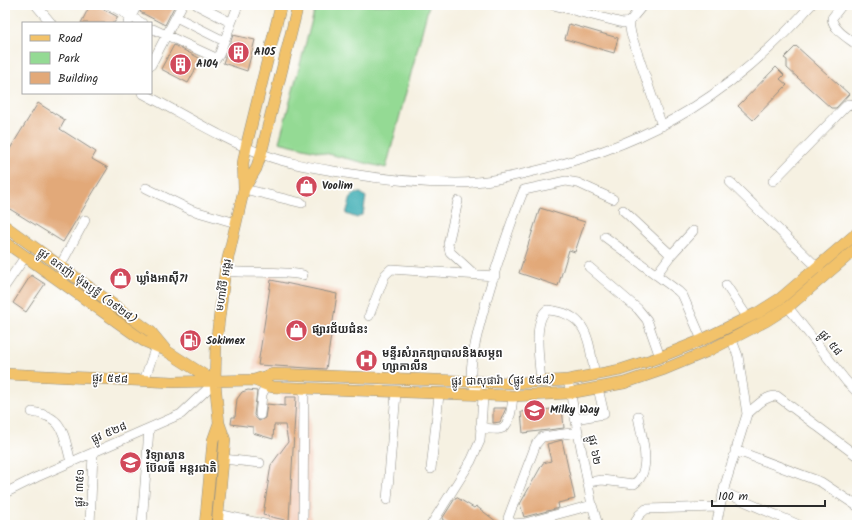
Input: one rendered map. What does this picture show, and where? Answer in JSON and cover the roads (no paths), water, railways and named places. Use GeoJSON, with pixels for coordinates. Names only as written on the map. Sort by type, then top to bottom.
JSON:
{"type":"FeatureCollection","features":[{"type":"Feature","properties":{"kind":"main road","name":"មហាវិថី អង្គរ"},"geometry":{"type":"LineString","coordinates":[[219,423],[215,382],[216,344],[225,271],[244,189],[243,163],[246,147],[282,5]]}},
{"type":"Feature","properties":{"kind":"main road","name":"មហាវិថី អង្គរ"},"geometry":{"type":"LineString","coordinates":[[244,189],[256,169],[261,154],[298,5]]}},
{"type":"Feature","properties":{"kind":"main road","name":"ផ្លូវ ឧកញ៉ា ម៉ុងឫទ្ធី (១៩២៨)"},"geometry":{"type":"LineString","coordinates":[[5,226],[152,332],[161,348]]}},
{"type":"Feature","properties":{"kind":"main road","name":"ផ្លូវ ជាសុផារ៉ា (ផ្លូវ ៥៩៨)"},"geometry":{"type":"LineString","coordinates":[[215,382],[254,380],[273,374],[472,383],[541,382],[568,380],[620,370],[660,357],[702,340],[748,318],[781,298],[818,268],[857,233]]}},
{"type":"Feature","properties":{"kind":"main road","name":"ផ្លូវ ឧកញ៉ា ម៉ុងឫទ្ធី (១៩២៨)"},"geometry":{"type":"LineString","coordinates":[[5,242],[144,341],[161,348],[215,382]]}},
{"type":"Feature","properties":{"kind":"main road","name":"ផ្លូវ ជាសុផារ៉ា (ផ្លូវ ៥៩៨)"},"geometry":{"type":"LineString","coordinates":[[254,380],[272,387],[483,397],[570,393],[624,383],[665,369],[732,340],[788,307],[857,248]]}},
{"type":"Feature","properties":{"kind":"main road","name":"ផ្លូវ ៥៩៨"},"geometry":{"type":"LineString","coordinates":[[5,374],[144,381],[215,382]]}},
{"type":"Feature","properties":{"kind":"main road"},"geometry":{"type":"LineString","coordinates":[[218,520],[225,440],[219,423]]}},
{"type":"Feature","properties":{"kind":"main road"},"geometry":{"type":"LineString","coordinates":[[205,525],[213,440],[219,423]]}},
{"type":"Feature","properties":{"kind":"street"},"geometry":{"type":"LineString","coordinates":[[36,5],[50,22]]}},
{"type":"Feature","properties":{"kind":"street"},"geometry":{"type":"LineString","coordinates":[[110,5],[129,20],[137,5]]}},
{"type":"Feature","properties":{"kind":"street"},"geometry":{"type":"LineString","coordinates":[[152,63],[182,5]]}},
{"type":"Feature","properties":{"kind":"street"},"geometry":{"type":"LineString","coordinates":[[197,5],[230,22]]}},
{"type":"Feature","properties":{"kind":"street"},"geometry":{"type":"LineString","coordinates":[[152,29],[216,58],[220,55],[230,22],[237,8],[234,5]]}},
{"type":"Feature","properties":{"kind":"street"},"geometry":{"type":"LineString","coordinates":[[553,5],[623,23],[629,22],[643,5]]}},
{"type":"Feature","properties":{"kind":"street"},"geometry":{"type":"LineString","coordinates":[[144,94],[246,147],[261,154],[290,163],[368,177],[456,183],[505,178],[572,162],[623,143],[662,126],[711,97],[746,70],[783,37],[811,5]]}},
{"type":"Feature","properties":{"kind":"street"},"geometry":{"type":"LineString","coordinates":[[842,5],[832,18],[832,22],[836,28],[857,45]]}},
{"type":"Feature","properties":{"kind":"street"},"geometry":{"type":"LineString","coordinates":[[176,17],[224,40]]}},
{"type":"Feature","properties":{"kind":"street"},"geometry":{"type":"LineString","coordinates":[[629,22],[631,34],[662,126]]}},
{"type":"Feature","properties":{"kind":"street"},"geometry":{"type":"LineString","coordinates":[[774,181],[848,104],[857,105]]}},
{"type":"Feature","properties":{"kind":"street"},"geometry":{"type":"LineString","coordinates":[[431,525],[471,461],[480,441],[483,397],[472,383],[472,360],[479,328],[517,206],[524,190],[566,181],[578,183],[613,200]]}},
{"type":"Feature","properties":{"kind":"street"},"geometry":{"type":"LineString","coordinates":[[730,182],[818,268]]}},
{"type":"Feature","properties":{"kind":"street"},"geometry":{"type":"LineString","coordinates":[[146,188],[191,210],[236,223]]}},
{"type":"Feature","properties":{"kind":"street"},"geometry":{"type":"LineString","coordinates":[[244,189],[302,203]]}},
{"type":"Feature","properties":{"kind":"street"},"geometry":{"type":"LineString","coordinates":[[458,201],[448,244],[450,252],[474,274]]}},
{"type":"Feature","properties":{"kind":"street"},"geometry":{"type":"LineString","coordinates":[[623,210],[670,254]]}},
{"type":"Feature","properties":{"kind":"street"},"geometry":{"type":"LineString","coordinates":[[60,266],[85,220]]}},
{"type":"Feature","properties":{"kind":"street"},"geometry":{"type":"LineString","coordinates":[[656,274],[670,254],[693,231]]}},
{"type":"Feature","properties":{"kind":"street"},"geometry":{"type":"LineString","coordinates":[[605,236],[683,296],[702,340]]}},
{"type":"Feature","properties":{"kind":"street"},"geometry":{"type":"LineString","coordinates":[[5,286],[25,257]]}},
{"type":"Feature","properties":{"kind":"street"},"geometry":{"type":"LineString","coordinates":[[589,267],[646,320],[660,357]]}},
{"type":"Feature","properties":{"kind":"street"},"geometry":{"type":"LineString","coordinates":[[369,316],[385,275],[391,269],[495,276]]}},
{"type":"Feature","properties":{"kind":"street"},"geometry":{"type":"LineString","coordinates":[[225,271],[243,273],[276,272],[303,275]]}},
{"type":"Feature","properties":{"kind":"street"},"geometry":{"type":"LineString","coordinates":[[726,285],[748,318]]}},
{"type":"Feature","properties":{"kind":"street","name":"ផ្លូវ ៥៨"},"geometry":{"type":"LineString","coordinates":[[788,307],[841,375],[857,392]]}},
{"type":"Feature","properties":{"kind":"street"},"geometry":{"type":"LineString","coordinates":[[541,382],[538,338],[541,317],[547,310],[571,314],[582,325],[589,346],[595,375]]}},
{"type":"Feature","properties":{"kind":"street"},"geometry":{"type":"LineString","coordinates":[[716,525],[723,492],[747,414],[738,356],[732,340]]}},
{"type":"Feature","properties":{"kind":"street"},"geometry":{"type":"LineString","coordinates":[[144,381],[161,348]]}},
{"type":"Feature","properties":{"kind":"street","name":"ផ្លូវ ៦២"},"geometry":{"type":"LineString","coordinates":[[568,380],[592,505],[598,525]]}},
{"type":"Feature","properties":{"kind":"street","name":"ផ្លូវ ៥២៨"},"geometry":{"type":"LineString","coordinates":[[5,493],[71,462],[181,414],[215,382]]}},
{"type":"Feature","properties":{"kind":"street"},"geometry":{"type":"LineString","coordinates":[[260,415],[262,394],[267,385]]}},
{"type":"Feature","properties":{"kind":"street"},"geometry":{"type":"LineString","coordinates":[[303,525],[304,388]]}},
{"type":"Feature","properties":{"kind":"street"},"geometry":{"type":"LineString","coordinates":[[575,419],[604,414],[598,388]]}},
{"type":"Feature","properties":{"kind":"street"},"geometry":{"type":"LineString","coordinates":[[387,500],[396,393]]}},
{"type":"Feature","properties":{"kind":"street"},"geometry":{"type":"LineString","coordinates":[[431,469],[439,395]]}},
{"type":"Feature","properties":{"kind":"street"},"geometry":{"type":"LineString","coordinates":[[480,427],[500,430],[503,428],[512,414],[513,396]]}},
{"type":"Feature","properties":{"kind":"street"},"geometry":{"type":"LineString","coordinates":[[747,414],[765,398],[777,396],[857,456]]}},
{"type":"Feature","properties":{"kind":"street"},"geometry":{"type":"LineString","coordinates":[[32,412],[51,416],[56,421],[61,430],[71,462]]}},
{"type":"Feature","properties":{"kind":"street"},"geometry":{"type":"LineString","coordinates":[[588,482],[602,480],[634,484],[642,478],[646,465],[638,416]]}},
{"type":"Feature","properties":{"kind":"street"},"geometry":{"type":"LineString","coordinates":[[142,525],[149,429]]}},
{"type":"Feature","properties":{"kind":"street"},"geometry":{"type":"LineString","coordinates":[[578,432],[542,438],[536,444],[508,518],[512,524],[525,523],[592,505]]}},
{"type":"Feature","properties":{"kind":"street"},"geometry":{"type":"LineString","coordinates":[[735,450],[821,482],[857,506]]}},
{"type":"Feature","properties":{"kind":"street","name":"ផ្លូវ ៣៥១"},"geometry":{"type":"LineString","coordinates":[[90,525],[93,453]]}},
{"type":"Feature","properties":{"kind":"street"},"geometry":{"type":"LineString","coordinates":[[223,459],[260,463]]}},
{"type":"Feature","properties":{"kind":"street"},"geometry":{"type":"LineString","coordinates":[[723,492],[799,525]]}},
{"type":"Feature","properties":{"kind":"street"},"geometry":{"type":"LineString","coordinates":[[634,525],[639,515],[646,509],[719,507]]}},
{"type":"Feature","properties":{"kind":"street"},"geometry":{"type":"LineString","coordinates":[[218,520],[269,525]]}},
{"type":"Feature","properties":{"kind":"water"},"geometry":{"type":"Polygon","coordinates":[[[355,193],[361,193],[366,197],[363,214],[357,218],[346,214],[351,197],[355,193]]]}},
{"type":"Feature","properties":{"kind":"place","name":"A105"},"geometry":{"type":"Point","coordinates":[239,52]}},
{"type":"Feature","properties":{"kind":"place","name":"A104"},"geometry":{"type":"Point","coordinates":[181,64]}},
{"type":"Feature","properties":{"kind":"place","name":"Voolim"},"geometry":{"type":"Point","coordinates":[307,186]}},
{"type":"Feature","properties":{"kind":"place","name":"ឃ្លាំងអាសុី71"},"geometry":{"type":"Point","coordinates":[120,279]}},
{"type":"Feature","properties":{"kind":"place","name":"ផ្សារជ័យជំនះ"},"geometry":{"type":"Point","coordinates":[297,330]}},
{"type":"Feature","properties":{"kind":"place","name":"Sokimex"},"geometry":{"type":"Point","coordinates":[190,341]}},
{"type":"Feature","properties":{"kind":"place","name":"មន្ទីរសំរាកព្យាបាលនិងសម្ភព ហ្សាកាលីន"},"geometry":{"type":"Point","coordinates":[367,360]}},
{"type":"Feature","properties":{"kind":"place","name":"Milky Way"},"geometry":{"type":"Point","coordinates":[535,410]}},
{"type":"Feature","properties":{"kind":"place","name":"វិទ្យាស្ថាន ប៊ែលធី អន្ដរជាតិ"},"geometry":{"type":"Point","coordinates":[131,462]}}]}
